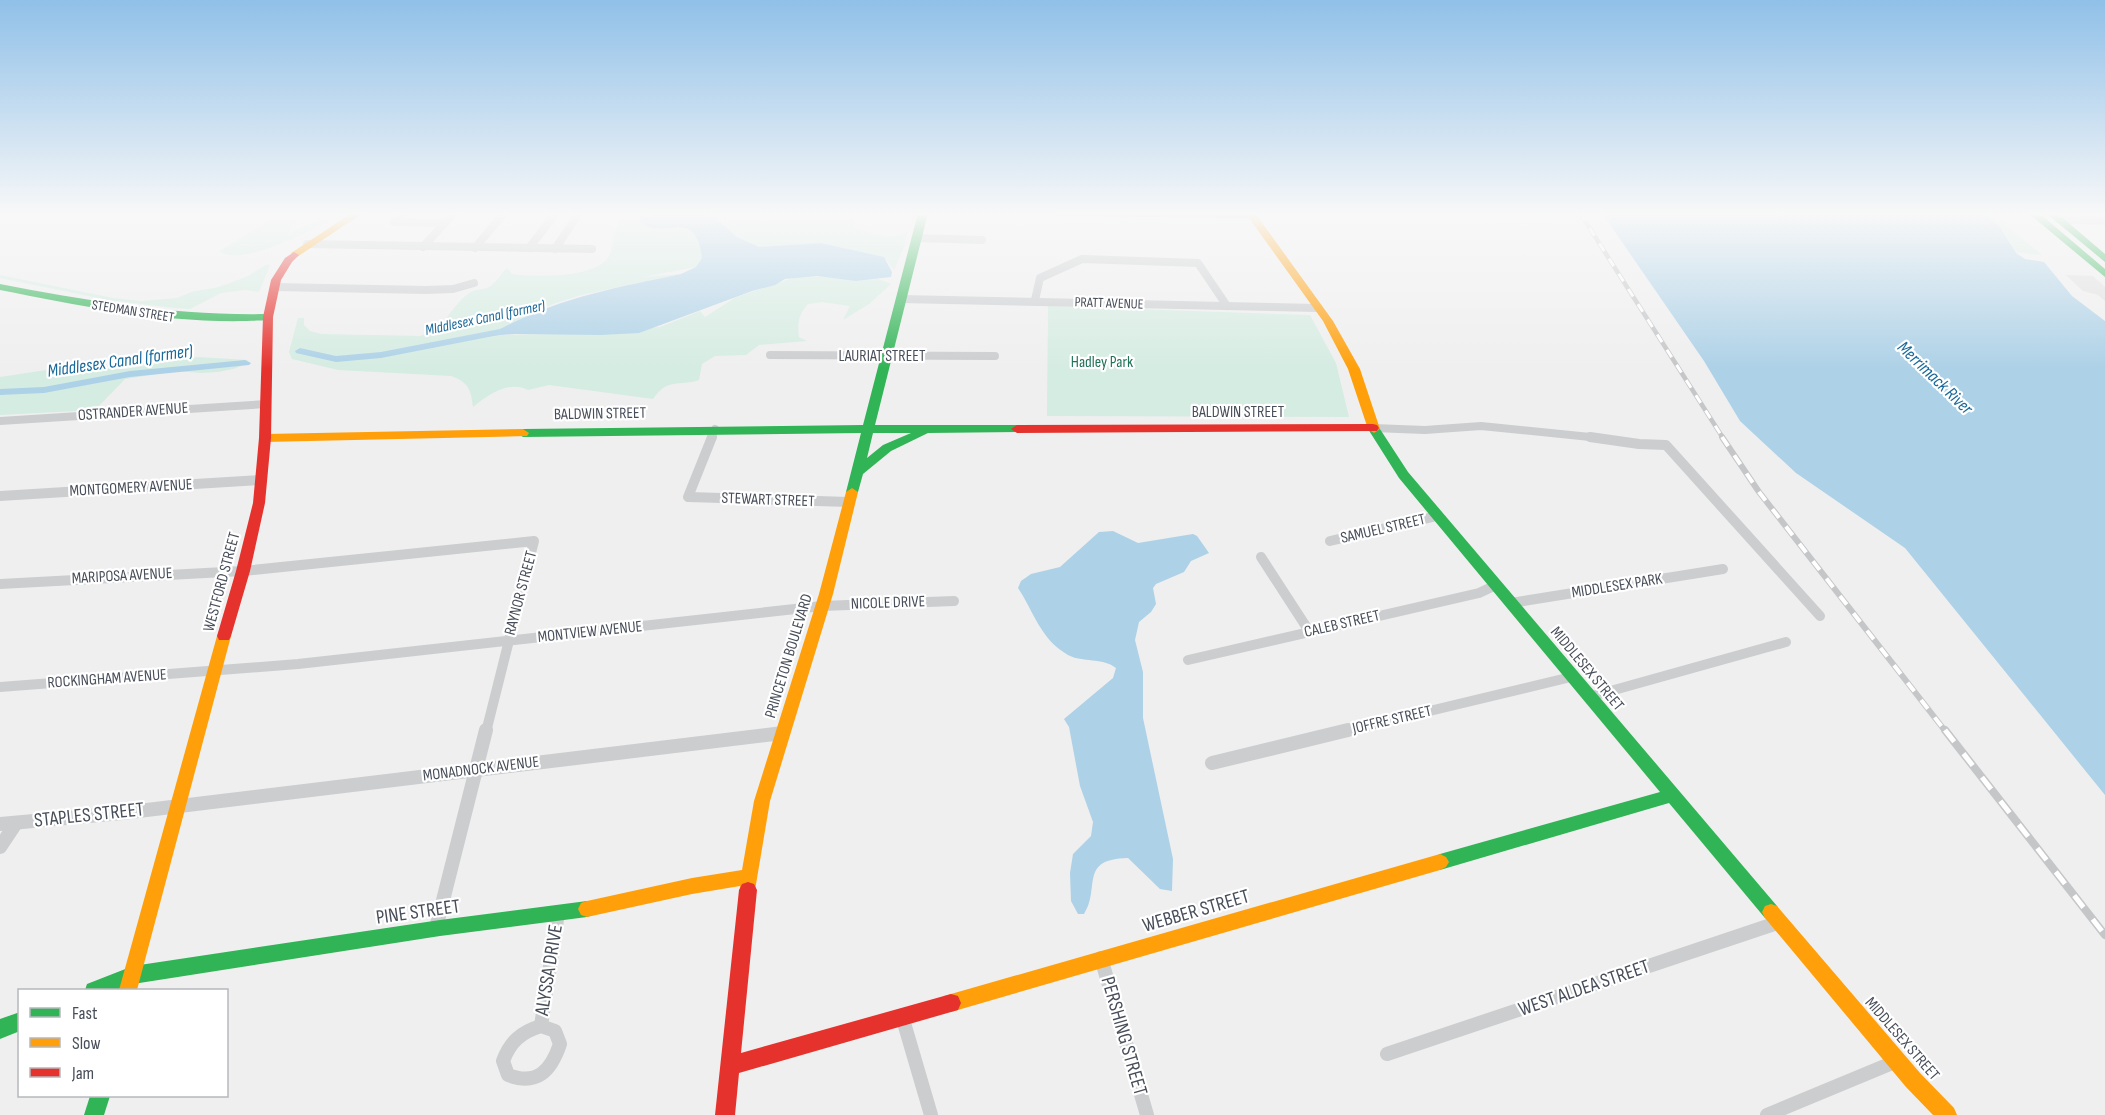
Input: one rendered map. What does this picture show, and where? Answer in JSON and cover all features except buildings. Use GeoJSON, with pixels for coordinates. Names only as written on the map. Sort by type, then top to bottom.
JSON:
{"type":"FeatureCollection","features":[{"type":"Feature","properties":{"kind":"main road","name":"WESTFORD STREET"},"geometry":{"type":"LineString","coordinates":[[128,989],[243,571],[259,503],[265,438],[268,317],[276,280],[285,265]]}},
{"type":"Feature","properties":{"kind":"main road","name":"PRINCETON BOULEVARD"},"geometry":{"type":"LineString","coordinates":[[725,1115],[749,877],[762,801],[822,606],[909,265]]}},
{"type":"Feature","properties":{"kind":"main road","name":"MIDDLESEX STREET"},"geometry":{"type":"LineString","coordinates":[[1287,265],[1328,321],[1354,369],[1373,428],[1403,476],[1571,677],[1898,1061],[1947,1115]]}},
{"type":"Feature","properties":{"kind":"main road","name":"STEDMAN STREET"},"geometry":{"type":"LineString","coordinates":[[0,287],[177,318],[216,320],[268,317]]}},
{"type":"Feature","properties":{"kind":"main road","name":"BALDWIN STREET"},"geometry":{"type":"LineString","coordinates":[[856,472],[893,443],[910,435],[936,428]]}},
{"type":"Feature","properties":{"kind":"main road","name":"BALDWIN STREET"},"geometry":{"type":"LineString","coordinates":[[265,438],[715,429],[1373,428]]}},
{"type":"Feature","properties":{"kind":"main road","name":"WEBBER STREET"},"geometry":{"type":"LineString","coordinates":[[730,1066],[1673,795]]}},
{"type":"Feature","properties":{"kind":"main road","name":"PINE STREET"},"geometry":{"type":"LineString","coordinates":[[97,989],[133,975],[436,928],[558,913],[749,877]]}},
{"type":"Feature","properties":{"kind":"main road"},"geometry":{"type":"LineString","coordinates":[[0,1029],[18,1022]]}},
{"type":"Feature","properties":{"kind":"main road"},"geometry":{"type":"LineString","coordinates":[[94,1115],[99,1097]]}},
{"type":"Feature","properties":{"kind":"street"},"geometry":{"type":"LineString","coordinates":[[1035,300],[1038,283],[1045,275],[1068,265]]}},
{"type":"Feature","properties":{"kind":"street"},"geometry":{"type":"LineString","coordinates":[[1199,265],[1227,306]]}},
{"type":"Feature","properties":{"kind":"street"},"geometry":{"type":"LineString","coordinates":[[275,287],[426,290],[453,289],[474,283]]}},
{"type":"Feature","properties":{"kind":"street","name":"PRATT AVENUE"},"geometry":{"type":"LineString","coordinates":[[901,299],[1035,300],[1318,308]]}},
{"type":"Feature","properties":{"kind":"street","name":"LAURIAT STREET"},"geometry":{"type":"LineString","coordinates":[[770,355],[995,356]]}},
{"type":"Feature","properties":{"kind":"street","name":"OSTRANDER AVENUE"},"geometry":{"type":"LineString","coordinates":[[0,421],[266,404]]}},
{"type":"Feature","properties":{"kind":"street","name":"BALDWIN STREET"},"geometry":{"type":"LineString","coordinates":[[1373,428],[1425,430],[1481,426],[1666,445],[1820,616]]}},
{"type":"Feature","properties":{"kind":"street","name":"STEWART STREET"},"geometry":{"type":"LineString","coordinates":[[715,429],[688,497],[849,502]]}},
{"type":"Feature","properties":{"kind":"street","name":"MONTGOMERY AVENUE"},"geometry":{"type":"LineString","coordinates":[[0,496],[261,480]]}},
{"type":"Feature","properties":{"kind":"street","name":"SAMUEL STREET"},"geometry":{"type":"LineString","coordinates":[[1330,541],[1437,516]]}},
{"type":"Feature","properties":{"kind":"street","name":"RAYNOR STREET"},"geometry":{"type":"LineString","coordinates":[[243,571],[534,541],[436,928]]}},
{"type":"Feature","properties":{"kind":"street"},"geometry":{"type":"LineString","coordinates":[[1261,557],[1309,631]]}},
{"type":"Feature","properties":{"kind":"street","name":"MIDDLESEX PARK"},"geometry":{"type":"LineString","coordinates":[[1511,603],[1723,569]]}},
{"type":"Feature","properties":{"kind":"street","name":"MARIPOSA AVENUE"},"geometry":{"type":"LineString","coordinates":[[0,584],[243,571]]}},
{"type":"Feature","properties":{"kind":"street","name":"CALEB STREET"},"geometry":{"type":"LineString","coordinates":[[1188,660],[1479,593],[1496,585]]}},
{"type":"Feature","properties":{"kind":"street","name":"NICOLE DRIVE"},"geometry":{"type":"LineString","coordinates":[[822,606],[870,602],[954,601]]}},
{"type":"Feature","properties":{"kind":"street","name":"MONTVIEW AVENUE"},"geometry":{"type":"LineString","coordinates":[[214,670],[298,664],[822,606]]}},
{"type":"Feature","properties":{"kind":"street"},"geometry":{"type":"LineString","coordinates":[[1589,697],[1786,642]]}},
{"type":"Feature","properties":{"kind":"street","name":"ROCKINGHAM AVENUE"},"geometry":{"type":"LineString","coordinates":[[0,687],[214,670]]}},
{"type":"Feature","properties":{"kind":"street","name":"JOFFRE STREET"},"geometry":{"type":"LineString","coordinates":[[1212,763],[1571,677]]}},
{"type":"Feature","properties":{"kind":"street","name":"MONADNOCK AVENUE"},"geometry":{"type":"LineString","coordinates":[[178,806],[783,733]]}},
{"type":"Feature","properties":{"kind":"street","name":"STAPLES STREET"},"geometry":{"type":"LineString","coordinates":[[0,824],[178,806]]}},
{"type":"Feature","properties":{"kind":"street"},"geometry":{"type":"LineString","coordinates":[[0,847],[16,823]]}},
{"type":"Feature","properties":{"kind":"street","name":"ALYSSA DRIVE"},"geometry":{"type":"LineString","coordinates":[[541,1026],[558,913]]}},
{"type":"Feature","properties":{"kind":"street","name":"WEST ALDEA STREET"},"geometry":{"type":"LineString","coordinates":[[1387,1054],[1780,922]]}},
{"type":"Feature","properties":{"kind":"street","name":"PERSHING STREET"},"geometry":{"type":"LineString","coordinates":[[1101,958],[1147,1115]]}},
{"type":"Feature","properties":{"kind":"street"},"geometry":{"type":"LineString","coordinates":[[902,1016],[931,1115]]}},
{"type":"Feature","properties":{"kind":"street"},"geometry":{"type":"LineString","coordinates":[[1767,1115],[1898,1061]]}},
{"type":"Feature","properties":{"kind":"shaded area"},"geometry":{"type":"Polygon","coordinates":[[[2066,275],[2093,276],[2105,287],[2105,301],[2098,295],[2083,291],[2066,275]]]}},
{"type":"Feature","properties":{"kind":"green space"},"geometry":{"type":"Polygon","coordinates":[[[265,265],[270,265],[259,292],[245,290],[221,293],[190,309],[108,300],[0,278],[0,275],[113,298],[141,301],[177,298],[191,292],[219,287],[248,276],[265,265]]]}},
{"type":"Feature","properties":{"kind":"green space"},"geometry":{"type":"Polygon","coordinates":[[[600,265],[697,265],[643,277],[681,274],[581,295],[553,304],[489,335],[570,334],[660,327],[700,311],[705,317],[736,297],[799,276],[856,281],[878,279],[891,284],[869,304],[843,320],[850,306],[822,302],[808,304],[799,319],[798,327],[799,337],[807,341],[759,345],[746,355],[715,356],[702,364],[699,380],[669,385],[658,392],[653,399],[549,385],[528,390],[514,387],[499,390],[473,407],[468,387],[451,376],[338,370],[292,359],[289,352],[298,318],[304,318],[304,325],[310,331],[321,334],[420,336],[429,333],[442,323],[469,293],[490,287],[507,268],[512,274],[535,276],[564,275],[600,265]]]}},
{"type":"Feature","properties":{"kind":"green space","name":"Hadley Park"},"geometry":{"type":"Polygon","coordinates":[[[1048,306],[1310,315],[1336,363],[1349,417],[1047,416],[1048,306]]]}},
{"type":"Feature","properties":{"kind":"green space"},"geometry":{"type":"Polygon","coordinates":[[[198,357],[248,360],[244,365],[218,372],[177,371],[125,379],[95,410],[0,415],[0,377],[66,367],[126,369],[198,357]]]}},
{"type":"Feature","properties":{"kind":"water"},"geometry":{"type":"Polygon","coordinates":[[[697,265],[888,265],[892,272],[891,277],[856,281],[817,276],[785,279],[775,285],[752,291],[639,333],[487,336],[511,323],[558,304],[605,290],[681,274],[697,265]]]}},
{"type":"Feature","properties":{"kind":"water","name":"Merrimack River"},"geometry":{"type":"Polygon","coordinates":[[[1638,265],[2046,265],[2072,296],[2105,321],[2105,795],[1905,548],[1796,473],[1740,421],[1704,361],[1638,265]]]}},
{"type":"Feature","properties":{"kind":"water"},"geometry":{"type":"Polygon","coordinates":[[[1113,531],[1138,543],[1193,534],[1209,553],[1191,561],[1184,572],[1156,584],[1153,588],[1156,604],[1151,612],[1139,622],[1135,640],[1143,672],[1143,718],[1173,859],[1172,891],[1160,889],[1128,858],[1112,860],[1097,869],[1089,904],[1084,914],[1078,914],[1071,901],[1070,873],[1073,854],[1091,836],[1093,822],[1080,786],[1069,727],[1064,719],[1113,678],[1116,668],[1105,662],[1080,659],[1058,649],[1038,624],[1018,588],[1021,581],[1031,574],[1060,567],[1099,532],[1113,531]]]}},
{"type":"Feature","properties":{"kind":"waterway","name":"MIddlesex Canal (former)"},"geometry":{"type":"LineString","coordinates":[[300,351],[336,359],[381,355],[505,331]]}},
{"type":"Feature","properties":{"kind":"waterway","name":"Middlesex Canal (former)"},"geometry":{"type":"LineString","coordinates":[[0,392],[44,390],[130,374],[245,363]]}},
{"type":"Feature","properties":{"kind":"railway"},"geometry":{"type":"LineString","coordinates":[[1613,265],[1723,438]]}},
{"type":"Feature","properties":{"kind":"railway"},"geometry":{"type":"LineString","coordinates":[[1722,437],[1759,492],[1946,732]]}},
{"type":"Feature","properties":{"kind":"railway"},"geometry":{"type":"LineString","coordinates":[[1945,730],[2105,935]]}},
{"type":"Feature","properties":{"kind":"traffic: fast"},"geometry":{"type":"LineString","coordinates":[[852,492],[910,265]]}},
{"type":"Feature","properties":{"kind":"traffic: fast"},"geometry":{"type":"LineString","coordinates":[[2094,265],[2105,274]]}},
{"type":"Feature","properties":{"kind":"traffic: fast"},"geometry":{"type":"LineString","coordinates":[[0,287],[100,305],[167,314],[200,317],[268,317]]}},
{"type":"Feature","properties":{"kind":"traffic: fast"},"geometry":{"type":"LineString","coordinates":[[523,433],[763,429],[1017,429]]}},
{"type":"Feature","properties":{"kind":"traffic: fast"},"geometry":{"type":"LineString","coordinates":[[1374,429],[1403,475],[1771,912]]}},
{"type":"Feature","properties":{"kind":"traffic: fast"},"geometry":{"type":"LineString","coordinates":[[857,472],[887,448],[922,432]]}},
{"type":"Feature","properties":{"kind":"traffic: fast"},"geometry":{"type":"LineString","coordinates":[[1440,862],[1673,795]]}},
{"type":"Feature","properties":{"kind":"traffic: fast"},"geometry":{"type":"LineString","coordinates":[[97,989],[133,975],[440,928],[587,909]]}},
{"type":"Feature","properties":{"kind":"traffic: fast"},"geometry":{"type":"LineString","coordinates":[[0,1029],[18,1022]]}},
{"type":"Feature","properties":{"kind":"traffic: fast"},"geometry":{"type":"LineString","coordinates":[[94,1115],[100,1097]]}},
{"type":"Feature","properties":{"kind":"traffic: slow"},"geometry":{"type":"LineString","coordinates":[[1288,265],[1328,321],[1354,369],[1374,429]]}},
{"type":"Feature","properties":{"kind":"traffic: slow"},"geometry":{"type":"LineString","coordinates":[[265,438],[523,433]]}},
{"type":"Feature","properties":{"kind":"traffic: slow"},"geometry":{"type":"LineString","coordinates":[[748,890],[762,801],[826,594],[852,492]]}},
{"type":"Feature","properties":{"kind":"traffic: slow"},"geometry":{"type":"LineString","coordinates":[[128,989],[224,636]]}},
{"type":"Feature","properties":{"kind":"traffic: slow"},"geometry":{"type":"LineString","coordinates":[[951,1003],[1440,862]]}},
{"type":"Feature","properties":{"kind":"traffic: slow"},"geometry":{"type":"LineString","coordinates":[[587,909],[692,886],[749,877]]}},
{"type":"Feature","properties":{"kind":"traffic: slow"},"geometry":{"type":"LineString","coordinates":[[1771,912],[1913,1080],[1947,1115]]}},
{"type":"Feature","properties":{"kind":"traffic: jam"},"geometry":{"type":"LineString","coordinates":[[224,636],[243,571],[259,503],[265,438],[268,317],[276,280],[285,265]]}},
{"type":"Feature","properties":{"kind":"traffic: jam"},"geometry":{"type":"LineString","coordinates":[[1017,429],[1373,428]]}},
{"type":"Feature","properties":{"kind":"traffic: jam"},"geometry":{"type":"LineString","coordinates":[[725,1115],[748,890]]}},
{"type":"Feature","properties":{"kind":"traffic: jam"},"geometry":{"type":"LineString","coordinates":[[730,1066],[951,1003]]}}]}
